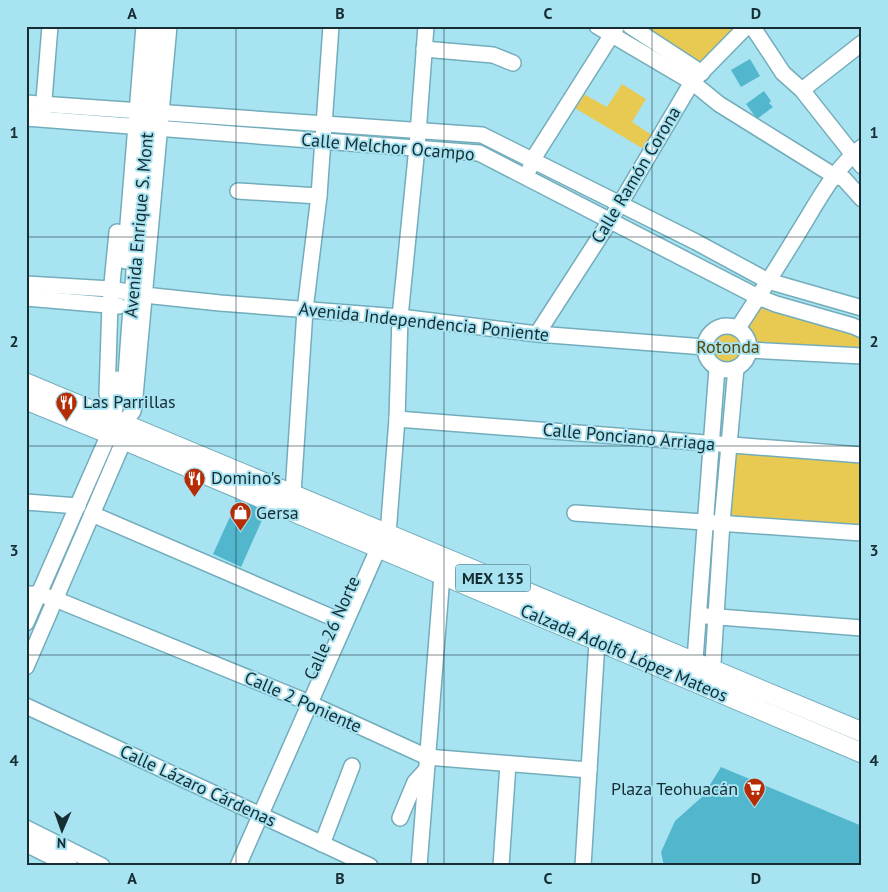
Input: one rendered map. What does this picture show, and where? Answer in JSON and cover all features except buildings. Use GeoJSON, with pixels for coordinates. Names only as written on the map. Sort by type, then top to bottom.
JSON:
{"type":"FeatureCollection","features":[{"type":"Feature","properties":{"kind":"main road","name":"Calzada Adolfo López Mateos"},"geometry":{"type":"LineString","coordinates":[[26,383],[115,426],[862,732]]}},
{"type":"Feature","properties":{"kind":"main road","name":"Calzada Adolfo López Mateos"},"geometry":{"type":"LineString","coordinates":[[26,400],[115,426],[292,493],[380,535],[442,575],[862,754]]}},
{"type":"Feature","properties":{"kind":"street"},"geometry":{"type":"LineString","coordinates":[[26,103],[43,111],[50,26]]}},
{"type":"Feature","properties":{"kind":"street"},"geometry":{"type":"LineString","coordinates":[[26,623],[32,594],[78,506],[115,426],[133,411],[134,407],[124,298],[144,110],[134,26]]}},
{"type":"Feature","properties":{"kind":"street","name":"Avenida Enrique S. Mont"},"geometry":{"type":"LineString","coordinates":[[115,426],[124,298],[143,126],[144,26]]}},
{"type":"Feature","properties":{"kind":"street","name":"Avenida Enrique S. Mont"},"geometry":{"type":"LineString","coordinates":[[144,110],[156,26]]}},
{"type":"Feature","properties":{"kind":"street"},"geometry":{"type":"LineString","coordinates":[[144,110],[169,26]]}},
{"type":"Feature","properties":{"kind":"street"},"geometry":{"type":"LineString","coordinates":[[292,493],[305,310],[319,196],[331,26]]}},
{"type":"Feature","properties":{"kind":"street","name":"Calle 26 Norte"},"geometry":{"type":"LineString","coordinates":[[238,866],[304,702],[380,535],[397,419],[400,317],[426,26]]}},
{"type":"Feature","properties":{"kind":"street"},"geometry":{"type":"LineString","coordinates":[[597,26],[614,31],[697,78]]}},
{"type":"Feature","properties":{"kind":"street"},"geometry":{"type":"LineString","coordinates":[[630,26],[697,78],[719,104],[833,176],[844,179],[862,199]]}},
{"type":"Feature","properties":{"kind":"street"},"geometry":{"type":"LineString","coordinates":[[738,328],[833,176],[859,156],[802,90],[780,68],[752,26]]}},
{"type":"Feature","properties":{"kind":"street","name":"Calle Ramón Corona"},"geometry":{"type":"LineString","coordinates":[[537,334],[610,221],[697,78],[740,29]]}},
{"type":"Feature","properties":{"kind":"street"},"geometry":{"type":"LineString","coordinates":[[526,178],[533,159],[614,31]]}},
{"type":"Feature","properties":{"kind":"street"},"geometry":{"type":"LineString","coordinates":[[802,90],[862,44]]}},
{"type":"Feature","properties":{"kind":"street"},"geometry":{"type":"LineString","coordinates":[[424,49],[493,55],[513,63]]}},
{"type":"Feature","properties":{"kind":"street","name":"Calle Melchor Ocampo"},"geometry":{"type":"LineString","coordinates":[[26,118],[43,111],[144,110],[482,135],[533,159],[768,282],[862,308]]}},
{"type":"Feature","properties":{"kind":"street","name":"Calle Melchor Ocampo"},"geometry":{"type":"LineString","coordinates":[[43,111],[143,126],[479,153],[758,297],[862,330]]}},
{"type":"Feature","properties":{"kind":"street"},"geometry":{"type":"LineString","coordinates":[[238,191],[319,196]]}},
{"type":"Feature","properties":{"kind":"street","name":"Avenida Independencia Poniente"},"geometry":{"type":"LineString","coordinates":[[26,284],[124,298]]}},
{"type":"Feature","properties":{"kind":"street","name":"Avenida Independencia Poniente"},"geometry":{"type":"LineString","coordinates":[[26,298],[124,298],[305,310],[400,317],[537,334],[705,347]]}},
{"type":"Feature","properties":{"kind":"street"},"geometry":{"type":"LineString","coordinates":[[727,325],[738,328],[747,337],[750,350],[746,361],[736,368],[726,370],[717,368],[708,359],[705,347],[708,336],[716,328],[727,325]]}},
{"type":"Feature","properties":{"kind":"street"},"geometry":{"type":"LineString","coordinates":[[750,350],[862,356]]}},
{"type":"Feature","properties":{"kind":"street"},"geometry":{"type":"LineString","coordinates":[[711,690],[704,666],[699,616],[717,368]]}},
{"type":"Feature","properties":{"kind":"street"},"geometry":{"type":"LineString","coordinates":[[692,682],[704,666],[715,618],[736,368]]}},
{"type":"Feature","properties":{"kind":"street","name":"Calle Ponciano Arriaga"},"geometry":{"type":"LineString","coordinates":[[397,419],[862,455]]}},
{"type":"Feature","properties":{"kind":"street"},"geometry":{"type":"LineString","coordinates":[[26,667],[92,514],[115,426]]}},
{"type":"Feature","properties":{"kind":"street"},"geometry":{"type":"LineString","coordinates":[[26,502],[78,506]]}},
{"type":"Feature","properties":{"kind":"street"},"geometry":{"type":"LineString","coordinates":[[575,513],[862,533]]}},
{"type":"Feature","properties":{"kind":"street"},"geometry":{"type":"LineString","coordinates":[[92,514],[340,621]]}},
{"type":"Feature","properties":{"kind":"street"},"geometry":{"type":"LineString","coordinates":[[419,866],[442,575]]}},
{"type":"Feature","properties":{"kind":"street","name":"Calle 2 Poniente"},"geometry":{"type":"LineString","coordinates":[[32,594],[55,599],[304,702],[427,764],[508,764],[589,770]]}},
{"type":"Feature","properties":{"kind":"street"},"geometry":{"type":"LineString","coordinates":[[699,616],[862,628]]}},
{"type":"Feature","properties":{"kind":"street"},"geometry":{"type":"LineString","coordinates":[[583,866],[597,642]]}},
{"type":"Feature","properties":{"kind":"street","name":"Calle Lázaro Cárdenas"},"geometry":{"type":"LineString","coordinates":[[26,706],[370,866]]}},
{"type":"Feature","properties":{"kind":"street"},"geometry":{"type":"LineString","coordinates":[[400,818],[415,782],[427,764]]}},
{"type":"Feature","properties":{"kind":"street"},"geometry":{"type":"LineString","coordinates":[[501,866],[508,764]]}},
{"type":"Feature","properties":{"kind":"street"},"geometry":{"type":"LineString","coordinates":[[322,844],[352,766]]}},
{"type":"Feature","properties":{"kind":"street","name":"Calle 26 Norte"},"geometry":{"type":"LineString","coordinates":[[230,866],[258,813]]}},
{"type":"Feature","properties":{"kind":"street"},"geometry":{"type":"LineString","coordinates":[[26,828],[102,866]]}},
{"type":"Feature","properties":{"kind":"street"},"geometry":{"type":"LineString","coordinates":[[26,844],[70,866]]}},
{"type":"Feature","properties":{"kind":"green space"},"geometry":{"type":"Polygon","coordinates":[[[630,26],[733,26],[739,36],[702,73],[630,26]]]}},
{"type":"Feature","properties":{"kind":"green space"},"geometry":{"type":"Polygon","coordinates":[[[622,84],[646,99],[632,122],[655,137],[647,151],[573,107],[582,93],[607,107],[622,84]]]}},
{"type":"Feature","properties":{"kind":"green space"},"geometry":{"type":"Polygon","coordinates":[[[759,298],[862,332],[862,355],[751,349],[747,335],[740,327],[759,298]]]}},
{"type":"Feature","properties":{"kind":"green space","name":"Rotonda"},"geometry":{"type":"Polygon","coordinates":[[[727,326],[742,332],[748,347],[742,362],[727,368],[712,362],[706,347],[712,332],[727,326]]]}},
{"type":"Feature","properties":{"kind":"green space"},"geometry":{"type":"Polygon","coordinates":[[[730,445],[862,455],[862,533],[722,522],[730,445]]]}},
{"type":"Feature","properties":{"kind":"place","name":"Las Parrillas"},"geometry":{"type":"Point","coordinates":[67,421]}},
{"type":"Feature","properties":{"kind":"place","name":"Domino's"},"geometry":{"type":"Point","coordinates":[195,497]}},
{"type":"Feature","properties":{"kind":"place","name":"Gersa"},"geometry":{"type":"Point","coordinates":[240,532]}},
{"type":"Feature","properties":{"kind":"place","name":"Plaza Teohuacán"},"geometry":{"type":"Point","coordinates":[754,808]}}]}
